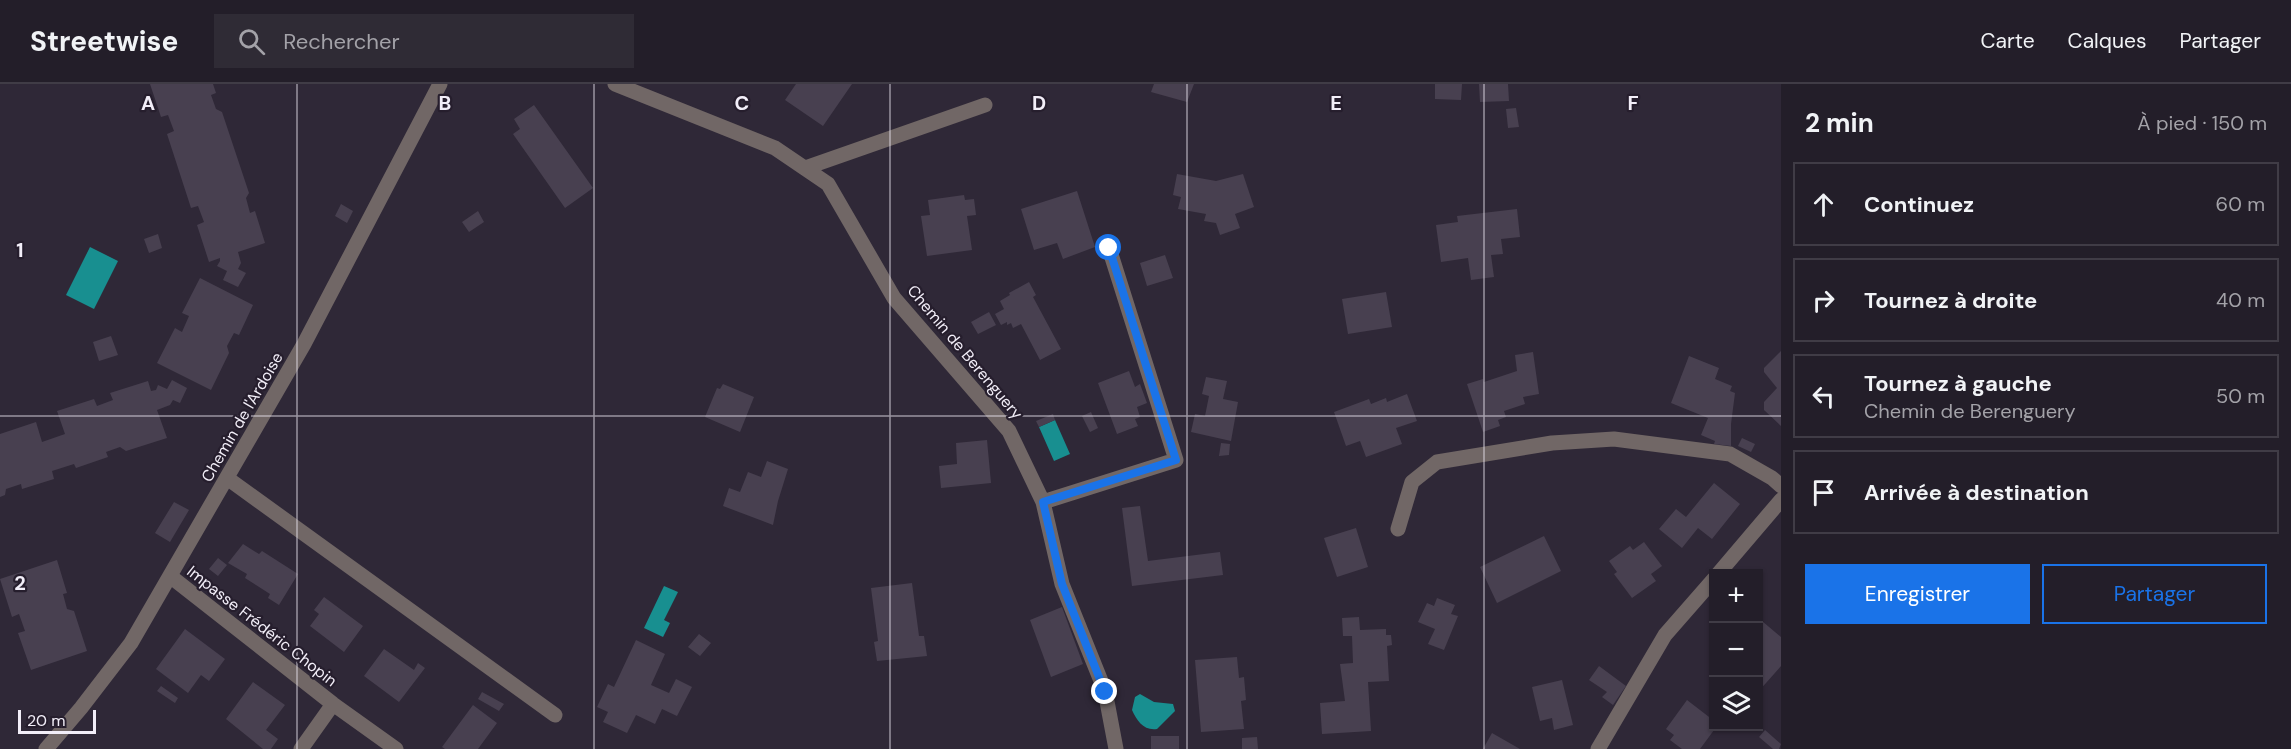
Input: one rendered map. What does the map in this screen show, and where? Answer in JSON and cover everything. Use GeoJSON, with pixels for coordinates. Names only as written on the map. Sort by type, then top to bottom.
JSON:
{"type":"FeatureCollection","features":[{"type":"Feature","properties":{"kind":"street","name":"Chemin de l'Ardoise"},"geometry":{"type":"LineString","coordinates":[[46,749],[131,643],[304,345],[440,84]]}},
{"type":"Feature","properties":{"kind":"street","name":"Chemin de Berenguery"},"geometry":{"type":"LineString","coordinates":[[615,84],[775,148],[828,184],[894,298],[1009,430],[1043,502],[1062,584],[1105,692],[1116,749]]}},
{"type":"Feature","properties":{"kind":"street"},"geometry":{"type":"LineString","coordinates":[[805,168],[985,105]]}},
{"type":"Feature","properties":{"kind":"street"},"geometry":{"type":"LineString","coordinates":[[1043,502],[1176,460],[1109,248]]}},
{"type":"Feature","properties":{"kind":"street"},"geometry":{"type":"LineString","coordinates":[[1398,529],[1412,482],[1437,462],[1552,443],[1614,439],[1730,454],[1772,478],[1781,486]]}},
{"type":"Feature","properties":{"kind":"street"},"geometry":{"type":"LineString","coordinates":[[227,478],[555,715]]}},
{"type":"Feature","properties":{"kind":"street"},"geometry":{"type":"LineString","coordinates":[[1721,569],[1781,500]]}},
{"type":"Feature","properties":{"kind":"street","name":"Impasse Frédéric Chopin"},"geometry":{"type":"LineString","coordinates":[[170,576],[333,704],[396,749]]}},
{"type":"Feature","properties":{"kind":"street"},"geometry":{"type":"LineString","coordinates":[[1598,749],[1665,635],[1709,584]]}},
{"type":"Feature","properties":{"kind":"street","name":"Impasse Frédéric Chopin"},"geometry":{"type":"LineString","coordinates":[[301,749],[333,704]]}},
{"type":"Feature","properties":{"kind":"shaded area"},"geometry":{"type":"Polygon","coordinates":[[[90,247],[118,261],[94,309],[66,295],[90,247]]]}},
{"type":"Feature","properties":{"kind":"shaded area"},"geometry":{"type":"Polygon","coordinates":[[[1055,420],[1070,454],[1054,461],[1039,427],[1055,420]]]}},
{"type":"Feature","properties":{"kind":"shaded area"},"geometry":{"type":"Polygon","coordinates":[[[664,586],[678,592],[664,620],[670,623],[663,637],[644,628],[664,586]]]}},
{"type":"Feature","properties":{"kind":"shaded area"},"geometry":{"type":"Polygon","coordinates":[[[1140,694],[1154,702],[1173,704],[1175,711],[1157,729],[1145,727],[1132,710],[1135,697],[1140,694]]]}},
{"type":"Feature","properties":{"kind":"building"},"geometry":{"type":"Polygon","coordinates":[[[150,84],[213,84],[216,93],[211,95],[216,109],[222,112],[249,193],[246,198],[250,213],[255,211],[265,243],[238,252],[241,263],[238,269],[246,273],[238,287],[223,280],[227,271],[217,266],[220,258],[209,262],[197,225],[204,222],[198,206],[191,208],[167,134],[174,131],[168,115],[161,117],[150,84]]]}},
{"type":"Feature","properties":{"kind":"building"},"geometry":{"type":"Polygon","coordinates":[[[796,84],[852,84],[823,126],[785,100],[796,84]]]}},
{"type":"Feature","properties":{"kind":"building"},"geometry":{"type":"Polygon","coordinates":[[[1154,84],[1194,84],[1187,102],[1151,92],[1154,84]]]}},
{"type":"Feature","properties":{"kind":"building"},"geometry":{"type":"Polygon","coordinates":[[[1435,84],[1462,84],[1461,100],[1435,99],[1435,84]]]}},
{"type":"Feature","properties":{"kind":"building"},"geometry":{"type":"Polygon","coordinates":[[[1479,84],[1508,84],[1509,101],[1480,102],[1479,84]]]}},
{"type":"Feature","properties":{"kind":"building"},"geometry":{"type":"Polygon","coordinates":[[[534,105],[593,188],[565,208],[513,134],[520,129],[514,119],[534,105]]]}},
{"type":"Feature","properties":{"kind":"building"},"geometry":{"type":"Polygon","coordinates":[[[1516,108],[1519,127],[1508,128],[1506,109],[1516,108]]]}},
{"type":"Feature","properties":{"kind":"building"},"geometry":{"type":"Polygon","coordinates":[[[1177,174],[1216,181],[1243,174],[1254,207],[1235,214],[1240,228],[1220,235],[1216,223],[1204,221],[1206,214],[1178,209],[1181,197],[1173,195],[1177,174]]]}},
{"type":"Feature","properties":{"kind":"building"},"geometry":{"type":"Polygon","coordinates":[[[1077,191],[1095,247],[1063,259],[1057,243],[1034,250],[1021,209],[1077,191]]]}},
{"type":"Feature","properties":{"kind":"building"},"geometry":{"type":"Polygon","coordinates":[[[964,195],[965,200],[974,199],[976,215],[967,216],[972,250],[927,256],[921,216],[930,215],[928,200],[964,195]]]}},
{"type":"Feature","properties":{"kind":"building"},"geometry":{"type":"Polygon","coordinates":[[[341,204],[353,211],[347,223],[335,216],[341,204]]]}},
{"type":"Feature","properties":{"kind":"building"},"geometry":{"type":"Polygon","coordinates":[[[1517,209],[1520,237],[1501,239],[1503,254],[1491,255],[1494,277],[1471,280],[1468,258],[1441,262],[1436,225],[1458,222],[1457,216],[1517,209]]]}},
{"type":"Feature","properties":{"kind":"building"},"geometry":{"type":"Polygon","coordinates":[[[478,211],[484,222],[469,232],[462,222],[478,211]]]}},
{"type":"Feature","properties":{"kind":"building"},"geometry":{"type":"Polygon","coordinates":[[[158,234],[162,248],[149,253],[144,239],[158,234]]]}},
{"type":"Feature","properties":{"kind":"building"},"geometry":{"type":"Polygon","coordinates":[[[1165,255],[1173,278],[1147,286],[1140,263],[1165,255]]]}},
{"type":"Feature","properties":{"kind":"building"},"geometry":{"type":"Polygon","coordinates":[[[200,278],[253,305],[239,335],[234,333],[227,346],[229,353],[211,390],[157,363],[175,328],[182,332],[189,316],[182,313],[200,278]]]}},
{"type":"Feature","properties":{"kind":"building"},"geometry":{"type":"Polygon","coordinates":[[[1029,282],[1036,295],[1033,297],[1061,349],[1040,360],[1021,324],[1013,328],[1011,323],[1007,325],[1007,322],[1001,325],[995,314],[1004,309],[1000,301],[1029,282]]]}},
{"type":"Feature","properties":{"kind":"building"},"geometry":{"type":"Polygon","coordinates":[[[1386,292],[1392,327],[1348,334],[1342,299],[1386,292]]]}},
{"type":"Feature","properties":{"kind":"building"},"geometry":{"type":"Polygon","coordinates":[[[989,312],[996,325],[978,334],[971,322],[989,312]]]}},
{"type":"Feature","properties":{"kind":"building"},"geometry":{"type":"Polygon","coordinates":[[[111,336],[118,355],[99,361],[93,342],[111,336]]]}},
{"type":"Feature","properties":{"kind":"building"},"geometry":{"type":"Polygon","coordinates":[[[1781,351],[1781,426],[1764,410],[1764,402],[1777,388],[1764,372],[1764,368],[1781,351]]]}},
{"type":"Feature","properties":{"kind":"building"},"geometry":{"type":"Polygon","coordinates":[[[1533,352],[1539,394],[1523,397],[1525,404],[1504,411],[1506,417],[1498,420],[1500,426],[1483,432],[1467,384],[1483,379],[1484,382],[1517,371],[1515,355],[1533,352]]]}},
{"type":"Feature","properties":{"kind":"building"},"geometry":{"type":"Polygon","coordinates":[[[1689,356],[1719,368],[1715,379],[1732,386],[1730,391],[1735,393],[1731,446],[1714,444],[1715,441],[1701,435],[1708,418],[1671,403],[1689,356]]]}},
{"type":"Feature","properties":{"kind":"building"},"geometry":{"type":"Polygon","coordinates":[[[1129,371],[1135,387],[1140,384],[1147,403],[1137,407],[1140,417],[1135,419],[1138,426],[1117,434],[1098,383],[1129,371]]]}},
{"type":"Feature","properties":{"kind":"building"},"geometry":{"type":"Polygon","coordinates":[[[1206,377],[1227,381],[1223,399],[1238,402],[1231,441],[1191,432],[1195,414],[1205,416],[1209,396],[1202,394],[1206,377]]]}},
{"type":"Feature","properties":{"kind":"building"},"geometry":{"type":"Polygon","coordinates":[[[172,380],[187,388],[180,403],[173,400],[170,405],[157,410],[167,438],[126,451],[120,447],[106,452],[108,457],[76,468],[74,464],[52,471],[54,479],[22,489],[21,484],[6,489],[5,495],[0,497],[0,434],[36,422],[42,442],[65,434],[57,411],[94,399],[97,406],[113,400],[110,393],[148,381],[151,391],[156,390],[158,385],[167,389],[172,380]]]}},
{"type":"Feature","properties":{"kind":"building"},"geometry":{"type":"Polygon","coordinates":[[[723,384],[754,397],[740,432],[705,417],[717,388],[720,389],[723,384]]]}},
{"type":"Feature","properties":{"kind":"building"},"geometry":{"type":"Polygon","coordinates":[[[1407,394],[1417,421],[1396,428],[1402,444],[1366,457],[1360,441],[1346,446],[1334,412],[1369,399],[1371,404],[1386,398],[1387,402],[1407,394]]]}},
{"type":"Feature","properties":{"kind":"building"},"geometry":{"type":"Polygon","coordinates":[[[1091,412],[1098,428],[1090,432],[1082,416],[1091,412]]]}},
{"type":"Feature","properties":{"kind":"building"},"geometry":{"type":"Polygon","coordinates":[[[1053,414],[1055,420],[1039,427],[1036,421],[1053,414]]]}},
{"type":"Feature","properties":{"kind":"building"},"geometry":{"type":"Polygon","coordinates":[[[1742,438],[1755,444],[1751,452],[1738,446],[1742,438]]]}},
{"type":"Feature","properties":{"kind":"building"},"geometry":{"type":"Polygon","coordinates":[[[987,440],[991,483],[941,488],[939,466],[957,464],[956,443],[987,440]]]}},
{"type":"Feature","properties":{"kind":"building"},"geometry":{"type":"Polygon","coordinates":[[[1221,443],[1230,444],[1229,455],[1219,456],[1221,443]]]}},
{"type":"Feature","properties":{"kind":"building"},"geometry":{"type":"Polygon","coordinates":[[[767,461],[788,469],[773,525],[723,506],[729,488],[740,492],[748,472],[761,477],[767,461]]]}},
{"type":"Feature","properties":{"kind":"building"},"geometry":{"type":"Polygon","coordinates":[[[1714,483],[1740,504],[1712,539],[1698,528],[1682,548],[1659,529],[1676,509],[1686,517],[1714,483]]]}},
{"type":"Feature","properties":{"kind":"building"},"geometry":{"type":"Polygon","coordinates":[[[174,502],[189,510],[170,542],[155,533],[174,502]]]}},
{"type":"Feature","properties":{"kind":"building"},"geometry":{"type":"Polygon","coordinates":[[[1140,506],[1148,561],[1220,552],[1223,575],[1132,586],[1122,508],[1140,506]]]}},
{"type":"Feature","properties":{"kind":"building"},"geometry":{"type":"Polygon","coordinates":[[[1356,528],[1368,567],[1337,577],[1324,538],[1356,528]]]}},
{"type":"Feature","properties":{"kind":"building"},"geometry":{"type":"Polygon","coordinates":[[[1544,536],[1561,571],[1497,603],[1480,567],[1544,536]]]}},
{"type":"Feature","properties":{"kind":"building"},"geometry":{"type":"Polygon","coordinates":[[[1644,542],[1662,566],[1651,574],[1656,581],[1632,598],[1614,574],[1617,572],[1609,561],[1630,546],[1633,550],[1644,542]]]}},
{"type":"Feature","properties":{"kind":"building"},"geometry":{"type":"Polygon","coordinates":[[[243,544],[259,554],[262,551],[298,574],[279,605],[268,598],[270,594],[245,578],[247,574],[228,563],[243,544]]]}},
{"type":"Feature","properties":{"kind":"building"},"geometry":{"type":"Polygon","coordinates":[[[218,558],[227,565],[218,576],[209,569],[218,558]]]}},
{"type":"Feature","properties":{"kind":"building"},"geometry":{"type":"Polygon","coordinates":[[[57,560],[67,593],[63,594],[67,609],[74,611],[87,651],[31,670],[18,633],[25,631],[19,614],[12,617],[0,579],[57,560]]]}},
{"type":"Feature","properties":{"kind":"building"},"geometry":{"type":"Polygon","coordinates":[[[912,583],[919,636],[924,636],[927,656],[877,661],[874,642],[878,641],[871,588],[912,583]]]}},
{"type":"Feature","properties":{"kind":"building"},"geometry":{"type":"Polygon","coordinates":[[[324,597],[363,626],[344,652],[310,626],[319,614],[314,610],[324,597]]]}},
{"type":"Feature","properties":{"kind":"building"},"geometry":{"type":"Polygon","coordinates":[[[1437,598],[1455,605],[1451,614],[1458,616],[1444,650],[1428,644],[1435,629],[1418,622],[1427,603],[1434,606],[1437,598]]]}},
{"type":"Feature","properties":{"kind":"building"},"geometry":{"type":"Polygon","coordinates":[[[1062,607],[1083,664],[1051,677],[1030,620],[1062,607]]]}},
{"type":"Feature","properties":{"kind":"building"},"geometry":{"type":"Polygon","coordinates":[[[1359,617],[1360,630],[1386,629],[1386,635],[1391,635],[1392,645],[1387,646],[1389,681],[1368,682],[1371,731],[1322,734],[1320,703],[1345,701],[1340,664],[1353,663],[1352,636],[1343,636],[1342,618],[1359,617]]]}},
{"type":"Feature","properties":{"kind":"building"},"geometry":{"type":"Polygon","coordinates":[[[1763,622],[1781,637],[1781,666],[1763,686],[1763,622]]]}},
{"type":"Feature","properties":{"kind":"building"},"geometry":{"type":"Polygon","coordinates":[[[185,629],[225,659],[209,681],[201,675],[188,693],[156,669],[185,629]]]}},
{"type":"Feature","properties":{"kind":"building"},"geometry":{"type":"Polygon","coordinates":[[[699,634],[711,643],[700,656],[688,647],[699,634]]]}},
{"type":"Feature","properties":{"kind":"building"},"geometry":{"type":"Polygon","coordinates":[[[636,640],[665,654],[651,685],[669,693],[676,679],[692,687],[677,716],[662,709],[655,724],[636,715],[627,733],[603,722],[608,712],[597,707],[608,684],[614,687],[636,640]]]}},
{"type":"Feature","properties":{"kind":"building"},"geometry":{"type":"Polygon","coordinates":[[[384,649],[414,670],[418,663],[425,668],[399,702],[364,676],[384,649]]]}},
{"type":"Feature","properties":{"kind":"building"},"geometry":{"type":"Polygon","coordinates":[[[1237,657],[1239,678],[1244,677],[1246,700],[1241,701],[1244,729],[1201,732],[1195,660],[1237,657]]]}},
{"type":"Feature","properties":{"kind":"building"},"geometry":{"type":"Polygon","coordinates":[[[1599,666],[1626,686],[1613,705],[1602,697],[1607,692],[1589,680],[1599,666]]]}},
{"type":"Feature","properties":{"kind":"building"},"geometry":{"type":"Polygon","coordinates":[[[1562,680],[1573,725],[1554,730],[1552,718],[1540,721],[1532,687],[1562,680]]]}},
{"type":"Feature","properties":{"kind":"building"},"geometry":{"type":"Polygon","coordinates":[[[253,682],[285,705],[266,730],[278,739],[271,749],[263,749],[226,719],[253,682]]]}},
{"type":"Feature","properties":{"kind":"building"},"geometry":{"type":"Polygon","coordinates":[[[161,686],[178,698],[175,703],[157,691],[161,686]]]}},
{"type":"Feature","properties":{"kind":"building"},"geometry":{"type":"Polygon","coordinates":[[[482,692],[504,704],[499,711],[478,699],[482,692]]]}},
{"type":"Feature","properties":{"kind":"building"},"geometry":{"type":"Polygon","coordinates":[[[1687,700],[1709,717],[1709,731],[1713,731],[1700,749],[1682,749],[1670,740],[1674,735],[1666,729],[1687,700]]]}},
{"type":"Feature","properties":{"kind":"building"},"geometry":{"type":"Polygon","coordinates":[[[473,705],[497,723],[478,749],[445,749],[442,747],[473,705]]]}},
{"type":"Feature","properties":{"kind":"building"},"geometry":{"type":"Polygon","coordinates":[[[1765,730],[1781,744],[1779,749],[1773,749],[1759,737],[1765,730]]]}},
{"type":"Feature","properties":{"kind":"building"},"geometry":{"type":"Polygon","coordinates":[[[1492,733],[1520,749],[1483,749],[1492,733]]]}},
{"type":"Feature","properties":{"kind":"building"},"geometry":{"type":"Polygon","coordinates":[[[1151,736],[1179,736],[1179,749],[1151,749],[1151,736]]]}},
{"type":"Feature","properties":{"kind":"building"},"geometry":{"type":"Polygon","coordinates":[[[1257,737],[1258,749],[1242,749],[1242,738],[1257,737]]]}},
{"type":"Feature","properties":{"kind":"route"},"geometry":{"type":"LineString","coordinates":[[1105,692],[1062,584],[1043,502],[1176,460],[1109,248]]}}]}
